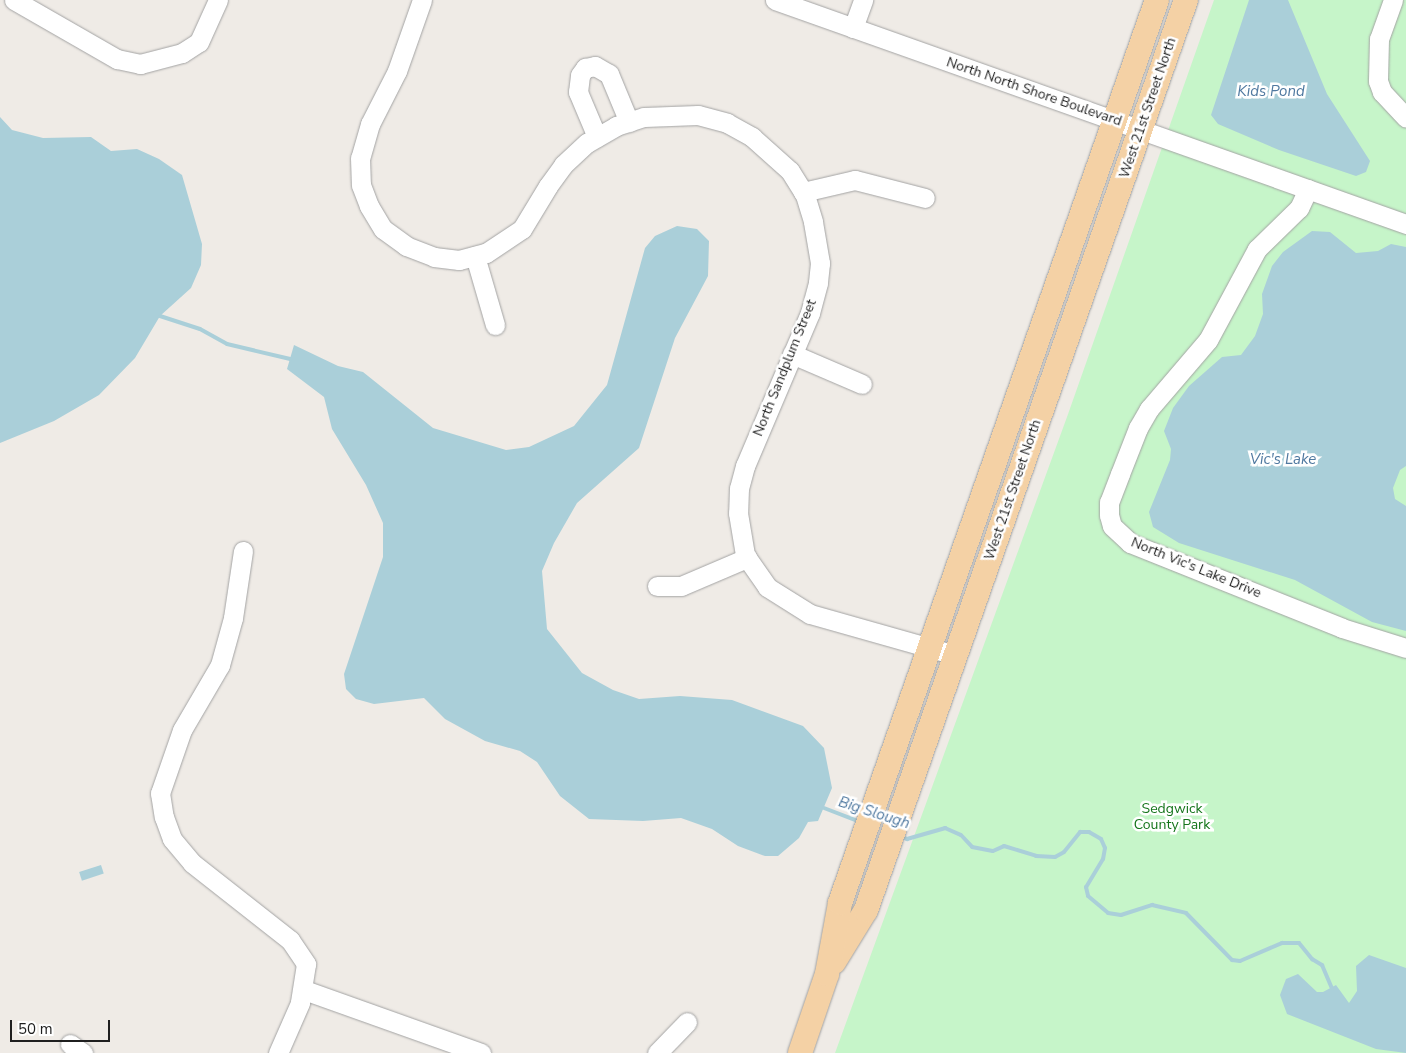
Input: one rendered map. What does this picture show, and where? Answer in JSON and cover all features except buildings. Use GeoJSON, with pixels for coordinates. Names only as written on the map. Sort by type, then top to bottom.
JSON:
{"type":"FeatureCollection","features":[{"type":"Feature","properties":{"kind":"main road","name":"West 21st Street North"},"geometry":{"type":"LineString","coordinates":[[800,1053],[827,974],[840,904],[1157,0]]}},
{"type":"Feature","properties":{"kind":"main road","name":"West 21st Street North"},"geometry":{"type":"LineString","coordinates":[[827,974],[866,910],[1186,0]]}},
{"type":"Feature","properties":{"kind":"street"},"geometry":{"type":"LineString","coordinates":[[14,0],[117,59],[140,64],[182,53],[199,42],[215,6]]}},
{"type":"Feature","properties":{"kind":"street","name":"North Sandplum Street"},"geometry":{"type":"LineString","coordinates":[[422,0],[397,71],[365,137],[360,158],[361,185],[369,206],[383,229],[406,246],[434,257],[459,260],[486,253],[522,229],[563,165],[597,137],[629,122],[671,114],[698,115],[727,123],[774,154],[790,171],[803,192],[813,222],[820,263],[810,313],[739,488],[738,513],[747,558],[767,587],[810,614],[955,655]]}},
{"type":"Feature","properties":{"kind":"street","name":"North North Shore Boulevard"},"geometry":{"type":"LineString","coordinates":[[775,0],[1308,189],[1405,218]]}},
{"type":"Feature","properties":{"kind":"street"},"geometry":{"type":"LineString","coordinates":[[853,28],[863,0]]}},
{"type":"Feature","properties":{"kind":"street"},"geometry":{"type":"LineString","coordinates":[[1392,0],[1379,40],[1378,81],[1382,92],[1406,118]]}},
{"type":"Feature","properties":{"kind":"street"},"geometry":{"type":"LineString","coordinates":[[597,137],[578,92],[580,75],[585,68],[595,66],[609,74],[629,122]]}},
{"type":"Feature","properties":{"kind":"street"},"geometry":{"type":"LineString","coordinates":[[803,192],[854,180],[925,198]]}},
{"type":"Feature","properties":{"kind":"street","name":"North Vic's Lake Drive"},"geometry":{"type":"LineString","coordinates":[[1308,189],[1299,208],[1257,249],[1208,340],[1149,409],[1138,428],[1120,474],[1110,502],[1109,515],[1112,526],[1130,543],[1342,628],[1406,648]]}},
{"type":"Feature","properties":{"kind":"street"},"geometry":{"type":"LineString","coordinates":[[475,256],[495,325]]}},
{"type":"Feature","properties":{"kind":"street"},"geometry":{"type":"LineString","coordinates":[[792,354],[862,384]]}},
{"type":"Feature","properties":{"kind":"street"},"geometry":{"type":"LineString","coordinates":[[243,551],[233,618],[220,664],[182,730],[160,793],[164,817],[172,839],[192,863],[300,951],[306,964],[304,990],[278,1053]]}},
{"type":"Feature","properties":{"kind":"street"},"geometry":{"type":"LineString","coordinates":[[657,586],[681,586],[747,558]]}},
{"type":"Feature","properties":{"kind":"street"},"geometry":{"type":"LineString","coordinates":[[304,990],[481,1053]]}},
{"type":"Feature","properties":{"kind":"street"},"geometry":{"type":"LineString","coordinates":[[658,1053],[687,1022]]}},
{"type":"Feature","properties":{"kind":"green space","name":"Sedgwick County Park"},"geometry":{"type":"Polygon","coordinates":[[[1214,0],[1406,0],[1406,1053],[835,1053],[1067,417],[1214,0]]]}},
{"type":"Feature","properties":{"kind":"water","name":"Kids Pond"},"geometry":{"type":"Polygon","coordinates":[[[1249,0],[1288,0],[1327,94],[1370,161],[1366,172],[1356,176],[1279,150],[1218,124],[1211,115],[1249,0]]]}},
{"type":"Feature","properties":{"kind":"water"},"geometry":{"type":"Polygon","coordinates":[[[0,117],[12,130],[43,138],[91,137],[111,151],[137,149],[159,159],[182,175],[202,244],[201,265],[191,288],[160,316],[135,358],[99,395],[54,421],[0,443],[0,117]]]}},
{"type":"Feature","properties":{"kind":"water"},"geometry":{"type":"Polygon","coordinates":[[[677,226],[697,229],[709,241],[708,276],[675,338],[639,448],[577,503],[554,543],[542,571],[547,629],[582,673],[613,690],[639,699],[680,696],[732,700],[803,726],[824,748],[832,788],[818,821],[808,822],[799,838],[778,856],[765,856],[738,846],[712,829],[681,818],[643,821],[589,819],[560,796],[537,762],[520,751],[485,741],[445,719],[424,698],[374,704],[356,699],[346,689],[344,674],[383,557],[383,523],[366,485],[332,429],[324,397],[287,369],[294,345],[338,366],[363,372],[433,428],[506,450],[529,447],[574,426],[607,385],[645,248],[655,236],[677,226]]]}},
{"type":"Feature","properties":{"kind":"water","name":"Vic's Lake"},"geometry":{"type":"Polygon","coordinates":[[[1312,231],[1330,232],[1356,253],[1378,251],[1391,244],[1406,247],[1406,466],[1400,470],[1393,488],[1395,499],[1406,506],[1406,631],[1372,622],[1295,580],[1179,543],[1153,527],[1149,512],[1170,460],[1171,449],[1164,431],[1173,408],[1189,386],[1222,357],[1241,355],[1255,336],[1263,314],[1262,294],[1272,266],[1283,252],[1312,231]]]}},
{"type":"Feature","properties":{"kind":"water"},"geometry":{"type":"Polygon","coordinates":[[[101,865],[104,874],[82,881],[79,872],[101,865]]]}},
{"type":"Feature","properties":{"kind":"water"},"geometry":{"type":"Polygon","coordinates":[[[1369,955],[1406,968],[1406,1053],[1376,1049],[1287,1014],[1280,995],[1286,979],[1298,974],[1317,992],[1323,992],[1336,985],[1349,1003],[1357,991],[1356,966],[1369,955]]]}},
{"type":"Feature","properties":{"kind":"waterway"},"geometry":{"type":"LineString","coordinates":[[160,316],[200,329],[227,344],[290,359]]}},
{"type":"Feature","properties":{"kind":"waterway","name":"Big Slough"},"geometry":{"type":"LineString","coordinates":[[824,808],[861,822]]}},
{"type":"Feature","properties":{"kind":"waterway","name":"Big Slough"},"geometry":{"type":"LineString","coordinates":[[901,836],[907,839],[945,828],[961,835],[972,847],[993,851],[1004,846],[1036,856],[1055,857],[1064,852],[1080,832],[1089,832],[1101,839],[1105,848],[1103,859],[1086,887],[1088,896],[1108,913],[1121,915],[1152,905],[1186,913],[1232,960],[1240,961],[1282,943],[1299,943],[1312,959],[1322,965],[1332,988]]}}]}
